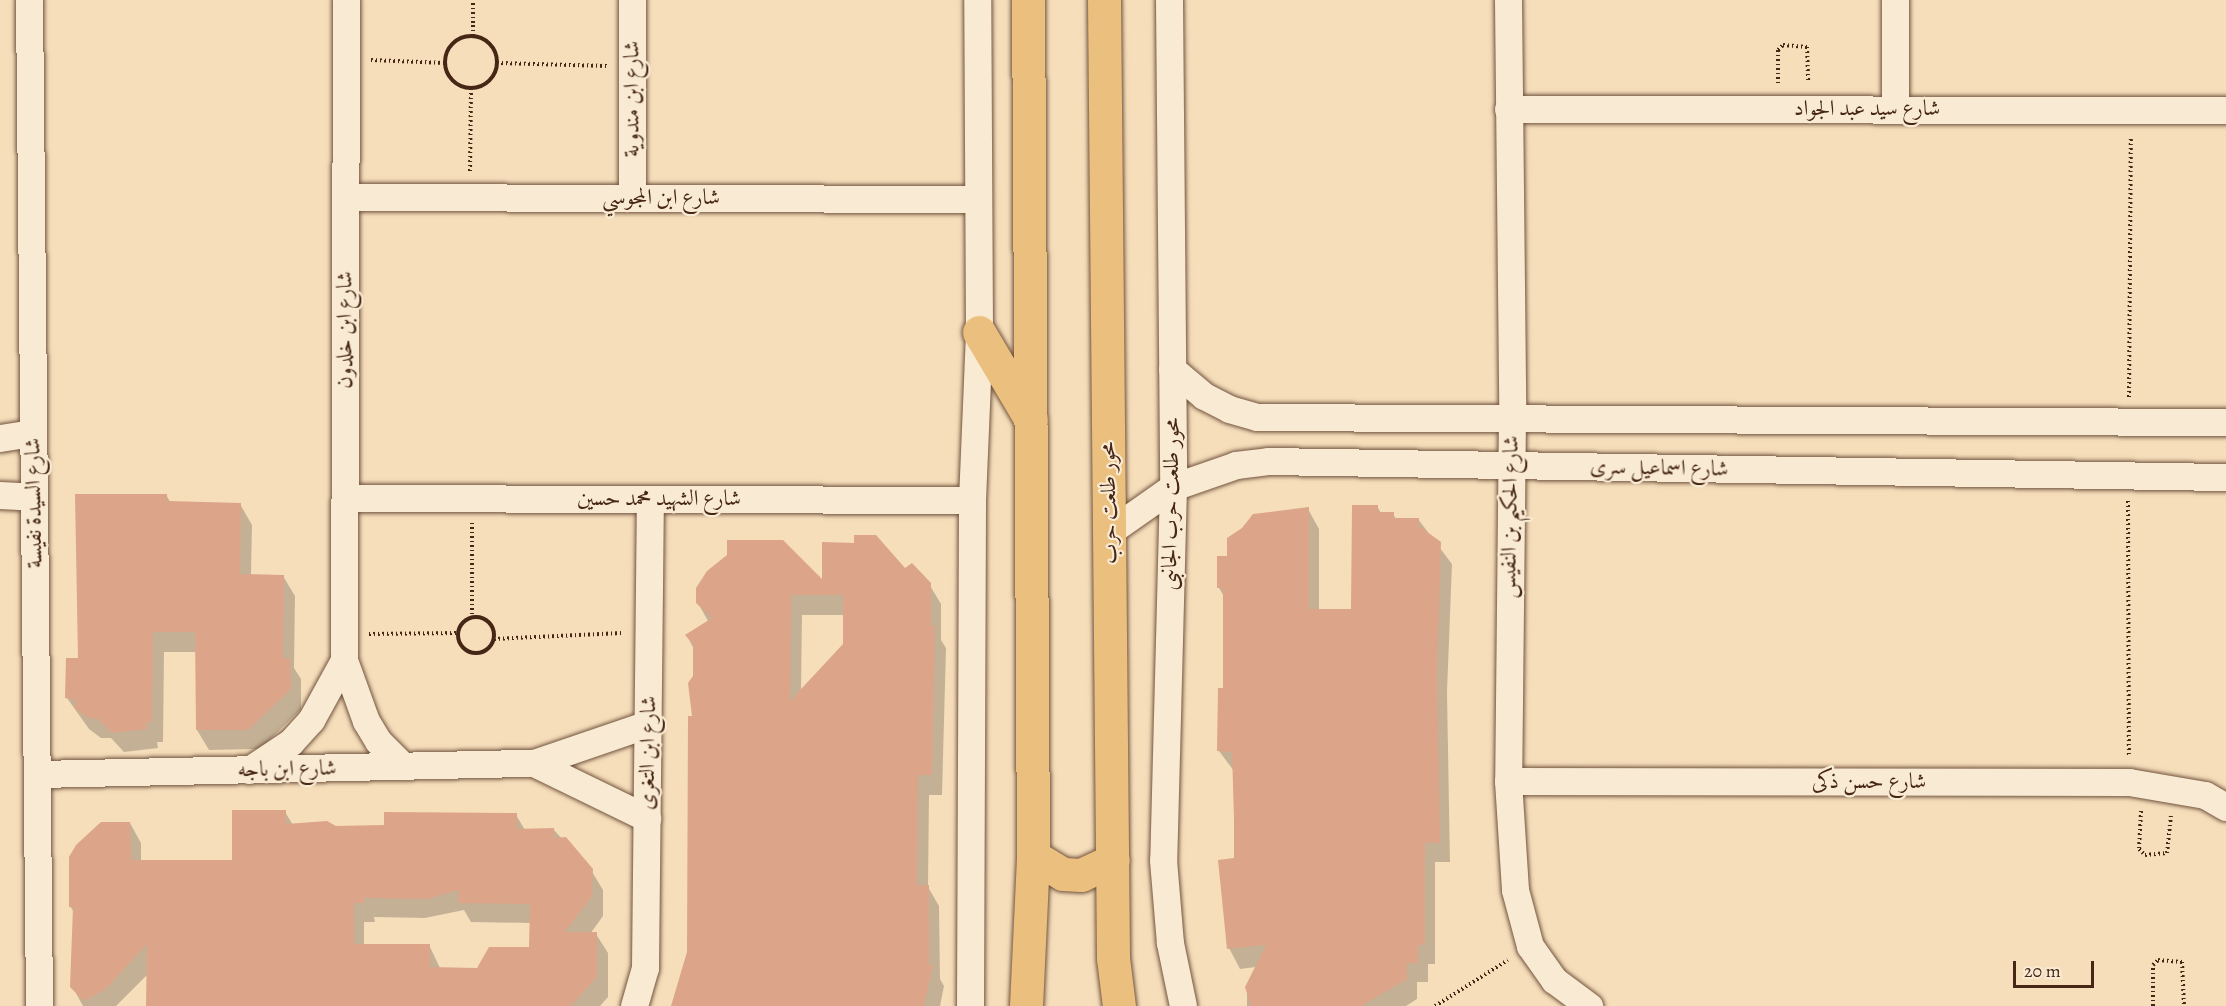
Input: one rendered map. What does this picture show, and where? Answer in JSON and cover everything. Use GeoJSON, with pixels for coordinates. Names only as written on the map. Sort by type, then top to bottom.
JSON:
{"type":"FeatureCollection","features":[{"type":"Feature","properties":{"kind":"main road"},"geometry":{"type":"LineString","coordinates":[[1026,1006],[1033,856],[1028,0]]}},
{"type":"Feature","properties":{"kind":"main road","name":"محور طلعت حرب"},"geometry":{"type":"LineString","coordinates":[[1104,0],[1113,958],[1119,1006]]}},
{"type":"Feature","properties":{"kind":"main road"},"geometry":{"type":"LineString","coordinates":[[979,332],[1032,422]]}},
{"type":"Feature","properties":{"kind":"main road"},"geometry":{"type":"LineString","coordinates":[[1033,856],[1063,874],[1081,875],[1113,860]]}},
{"type":"Feature","properties":{"kind":"street","name":"شارع السيدة نفيسة"},"geometry":{"type":"LineString","coordinates":[[29,0],[33,497],[39,774],[39,1006]]}},
{"type":"Feature","properties":{"kind":"street","name":"شارع ابن خلدون"},"geometry":{"type":"LineString","coordinates":[[346,0],[344,647],[366,721],[378,741],[403,766]]}},
{"type":"Feature","properties":{"kind":"street","name":"شارع ابن مندوية"},"geometry":{"type":"LineString","coordinates":[[632,0],[632,198]]}},
{"type":"Feature","properties":{"kind":"street"},"geometry":{"type":"LineString","coordinates":[[970,1006],[972,500],[979,332],[976,199],[977,0]]}},
{"type":"Feature","properties":{"kind":"street","name":"محور طلعت حرب الجانبى"},"geometry":{"type":"LineString","coordinates":[[1169,0],[1173,487],[1163,860],[1170,943],[1183,1006]]}},
{"type":"Feature","properties":{"kind":"street","name":"شارع الحكيم بن النفيس"},"geometry":{"type":"LineString","coordinates":[[1508,0],[1512,415],[1509,467],[1508,781],[1515,890],[1530,946],[1554,980],[1589,1006]]}},
{"type":"Feature","properties":{"kind":"street"},"geometry":{"type":"LineString","coordinates":[[1895,0],[1895,109]]}},
{"type":"Feature","properties":{"kind":"street","name":"شارع سيد عبد الجواد"},"geometry":{"type":"LineString","coordinates":[[1508,109],[2226,110]]}},
{"type":"Feature","properties":{"kind":"street","name":"شارع ابن المجوسي"},"geometry":{"type":"LineString","coordinates":[[345,197],[976,199]]}},
{"type":"Feature","properties":{"kind":"street"},"geometry":{"type":"LineString","coordinates":[[1172,369],[1204,396],[1229,410],[1257,417],[1512,415],[2226,422]]}},
{"type":"Feature","properties":{"kind":"street"},"geometry":{"type":"LineString","coordinates":[[0,438],[33,434]]}},
{"type":"Feature","properties":{"kind":"street","name":"شارع اسماعيل سرى"},"geometry":{"type":"LineString","coordinates":[[1109,532],[1173,487],[1236,465],[1268,461],[1509,467],[2128,473],[2226,477]]}},
{"type":"Feature","properties":{"kind":"street"},"geometry":{"type":"LineString","coordinates":[[0,495],[33,497]]}},
{"type":"Feature","properties":{"kind":"street","name":"شارع الشهيد محمد حسين"},"geometry":{"type":"LineString","coordinates":[[345,498],[972,500]]}},
{"type":"Feature","properties":{"kind":"street","name":"شارع ابن التغرى"},"geometry":{"type":"LineString","coordinates":[[634,1006],[645,968],[650,499]]}},
{"type":"Feature","properties":{"kind":"street","name":"شارع ابن خلدون"},"geometry":{"type":"LineString","coordinates":[[249,770],[291,742],[304,727],[327,695],[344,647]]}},
{"type":"Feature","properties":{"kind":"street","name":"شارع ابن باجه"},"geometry":{"type":"LineString","coordinates":[[39,774],[534,763],[648,724]]}},
{"type":"Feature","properties":{"kind":"street","name":"شارع ابن باجه"},"geometry":{"type":"LineString","coordinates":[[534,763],[647,818]]}},
{"type":"Feature","properties":{"kind":"street","name":"شارع حسن ذكى"},"geometry":{"type":"LineString","coordinates":[[1508,781],[2135,783],[2205,795],[2226,807]]}},
{"type":"Feature","properties":{"kind":"path"},"geometry":{"type":"LineString","coordinates":[[473,0],[473,36]]}},
{"type":"Feature","properties":{"kind":"path"},"geometry":{"type":"LineString","coordinates":[[473,36],[493,48],[497,63],[486,84],[471,88],[456,83],[445,63],[456,41],[473,36]]}},
{"type":"Feature","properties":{"kind":"path"},"geometry":{"type":"LineString","coordinates":[[1778,110],[1778,50],[1783,45],[1803,45],[1808,50],[1809,110]]}},
{"type":"Feature","properties":{"kind":"path"},"geometry":{"type":"LineString","coordinates":[[346,60],[445,63]]}},
{"type":"Feature","properties":{"kind":"path"},"geometry":{"type":"LineString","coordinates":[[497,63],[632,67]]}},
{"type":"Feature","properties":{"kind":"path"},"geometry":{"type":"LineString","coordinates":[[470,198],[471,88]]}},
{"type":"Feature","properties":{"kind":"path"},"geometry":{"type":"LineString","coordinates":[[2129,422],[2132,109]]}},
{"type":"Feature","properties":{"kind":"path"},"geometry":{"type":"LineString","coordinates":[[2128,473],[2135,783],[2139,849],[2145,855],[2164,855],[2169,850],[2172,788]]}},
{"type":"Feature","properties":{"kind":"path"},"geometry":{"type":"LineString","coordinates":[[472,498],[472,617]]}},
{"type":"Feature","properties":{"kind":"path"},"geometry":{"type":"LineString","coordinates":[[472,617],[491,625],[494,639],[486,650],[473,653],[461,646],[457,633],[462,622],[472,617]]}},
{"type":"Feature","properties":{"kind":"path"},"geometry":{"type":"LineString","coordinates":[[494,639],[649,632]]}},
{"type":"Feature","properties":{"kind":"path"},"geometry":{"type":"LineString","coordinates":[[344,647],[457,633]]}},
{"type":"Feature","properties":{"kind":"path"},"geometry":{"type":"LineString","coordinates":[[1435,1006],[1530,946]]}},
{"type":"Feature","properties":{"kind":"path"},"geometry":{"type":"LineString","coordinates":[[2153,1006],[2153,965],[2158,960],[2182,962],[2184,1006]]}},
{"type":"Feature","properties":{"kind":"building"},"geometry":{"type":"Polygon","coordinates":[[[75,494],[167,494],[167,501],[241,503],[240,574],[284,575],[283,658],[290,658],[291,689],[248,730],[196,730],[195,632],[153,632],[152,722],[146,722],[147,729],[112,733],[98,719],[89,718],[75,709],[76,700],[65,698],[66,658],[78,658],[75,494]]]}},
{"type":"Feature","properties":{"kind":"building"},"geometry":{"type":"Polygon","coordinates":[[[1352,505],[1378,505],[1378,512],[1394,512],[1394,518],[1419,518],[1419,526],[1441,542],[1437,671],[1440,843],[1425,843],[1425,945],[1418,945],[1418,963],[1407,963],[1407,979],[1361,1006],[1251,1006],[1245,987],[1266,945],[1227,949],[1218,860],[1234,858],[1234,819],[1232,752],[1217,751],[1218,688],[1223,688],[1223,588],[1217,588],[1217,556],[1227,556],[1227,538],[1242,528],[1253,514],[1309,507],[1309,609],[1351,609],[1352,505]]]}},
{"type":"Feature","properties":{"kind":"building"},"geometry":{"type":"Polygon","coordinates":[[[854,535],[876,535],[905,568],[912,563],[931,583],[931,626],[935,626],[932,775],[918,775],[917,885],[929,885],[929,965],[933,965],[924,1006],[671,1006],[687,952],[688,716],[692,716],[688,683],[693,676],[693,644],[685,635],[712,618],[696,603],[696,588],[707,571],[727,555],[727,540],[783,540],[822,579],[822,542],[854,543],[854,535]],[[791,595],[790,701],[843,644],[843,595],[791,595]]]}},
{"type":"Feature","properties":{"kind":"building"},"geometry":{"type":"Polygon","coordinates":[[[232,810],[286,810],[286,824],[327,821],[336,826],[384,825],[384,812],[517,813],[517,829],[554,828],[554,838],[566,837],[593,869],[592,896],[565,932],[597,932],[597,977],[571,1006],[146,1006],[147,944],[106,989],[84,1001],[70,987],[73,907],[69,907],[69,857],[76,845],[101,822],[130,822],[131,860],[232,860],[232,810]],[[458,890],[428,899],[364,898],[364,903],[354,903],[354,944],[430,944],[430,967],[477,968],[489,947],[529,947],[530,904],[458,903],[458,890]]]}}]}
